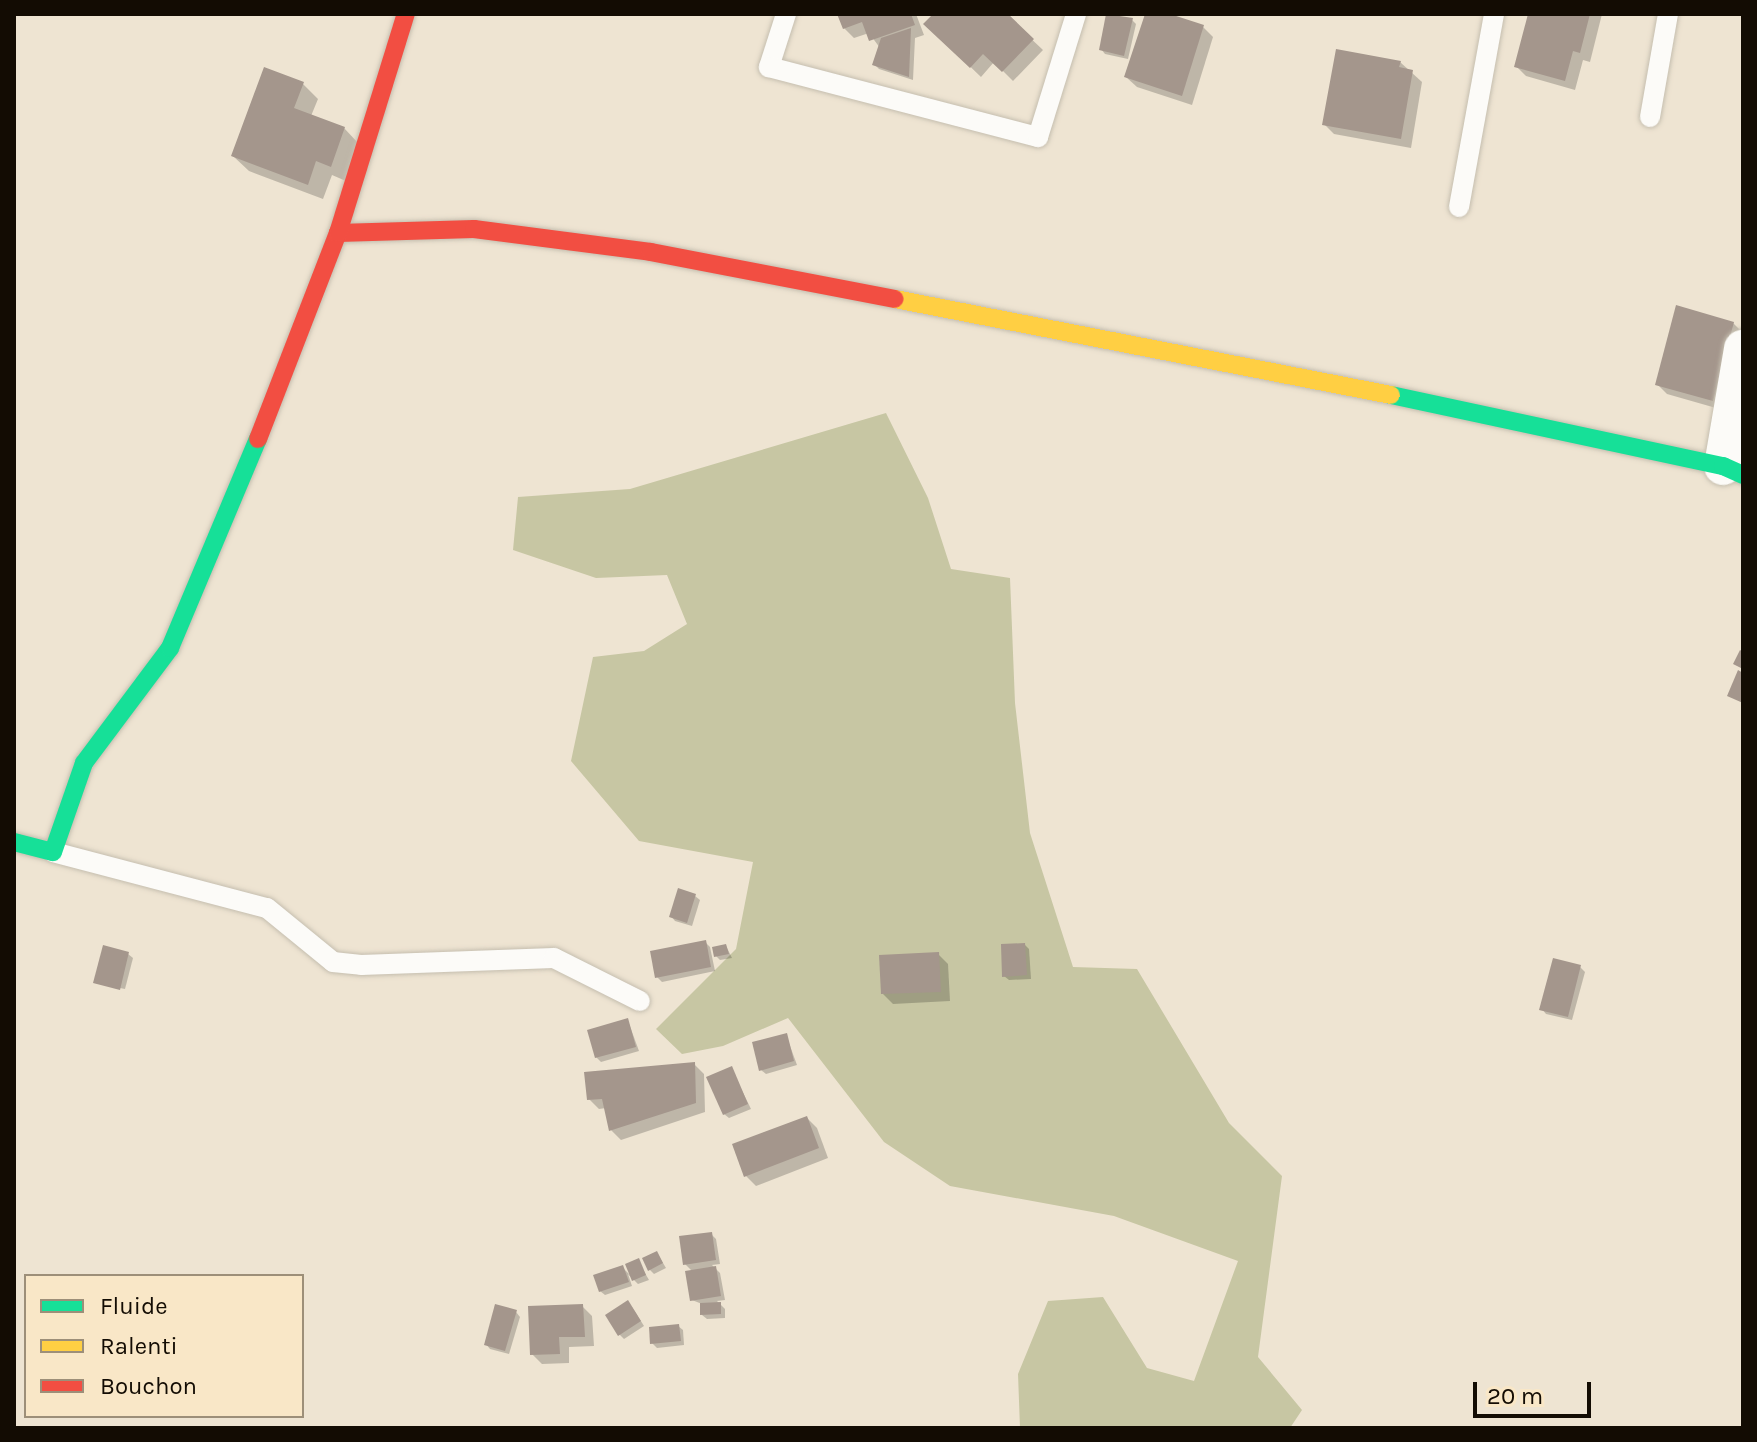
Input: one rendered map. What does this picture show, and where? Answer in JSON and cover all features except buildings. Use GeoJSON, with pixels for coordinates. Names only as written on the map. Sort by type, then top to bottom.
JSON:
{"type":"FeatureCollection","features":[{"type":"Feature","properties":{"kind":"street"},"geometry":{"type":"LineString","coordinates":[[14,842],[53,852],[84,763],[170,648],[251,458],[338,233],[406,14]]}},
{"type":"Feature","properties":{"kind":"street"},"geometry":{"type":"LineString","coordinates":[[338,233],[474,229],[651,252],[1499,416],[1733,470],[1743,349]]}},
{"type":"Feature","properties":{"kind":"lane"},"geometry":{"type":"LineString","coordinates":[[786,14],[769,67],[1038,137],[1076,14]]}},
{"type":"Feature","properties":{"kind":"lane"},"geometry":{"type":"LineString","coordinates":[[1459,207],[1494,14]]}},
{"type":"Feature","properties":{"kind":"lane"},"geometry":{"type":"LineString","coordinates":[[1650,117],[1668,14]]}},
{"type":"Feature","properties":{"kind":"lane"},"geometry":{"type":"LineString","coordinates":[[53,852],[267,908],[333,962],[361,965],[554,958],[640,1001]]}},
{"type":"Feature","properties":{"kind":"green space"},"geometry":{"type":"Polygon","coordinates":[[[886,413],[928,498],[951,569],[1010,578],[1015,703],[1030,833],[1073,967],[1137,969],[1229,1123],[1282,1176],[1258,1357],[1302,1410],[1290,1428],[1020,1428],[1018,1374],[1048,1301],[1103,1297],[1147,1368],[1194,1381],[1238,1261],[1114,1216],[950,1186],[884,1142],[788,1018],[723,1046],[682,1054],[656,1029],[736,949],[753,862],[639,841],[571,761],[593,657],[644,651],[687,624],[667,575],[596,578],[513,550],[518,497],[630,489],[886,413]]]}},
{"type":"Feature","properties":{"kind":"traffic: fast"},"geometry":{"type":"LineString","coordinates":[[1391,395],[1723,466],[1743,475]]}},
{"type":"Feature","properties":{"kind":"traffic: fast"},"geometry":{"type":"LineString","coordinates":[[14,842],[53,852],[84,763],[170,648],[258,439]]}},
{"type":"Feature","properties":{"kind":"traffic: slow"},"geometry":{"type":"LineString","coordinates":[[895,299],[1391,395]]}},
{"type":"Feature","properties":{"kind":"traffic: jam"},"geometry":{"type":"LineString","coordinates":[[258,439],[338,233],[406,14]]}},
{"type":"Feature","properties":{"kind":"traffic: jam"},"geometry":{"type":"LineString","coordinates":[[338,233],[474,229],[651,252],[895,299]]}}]}
